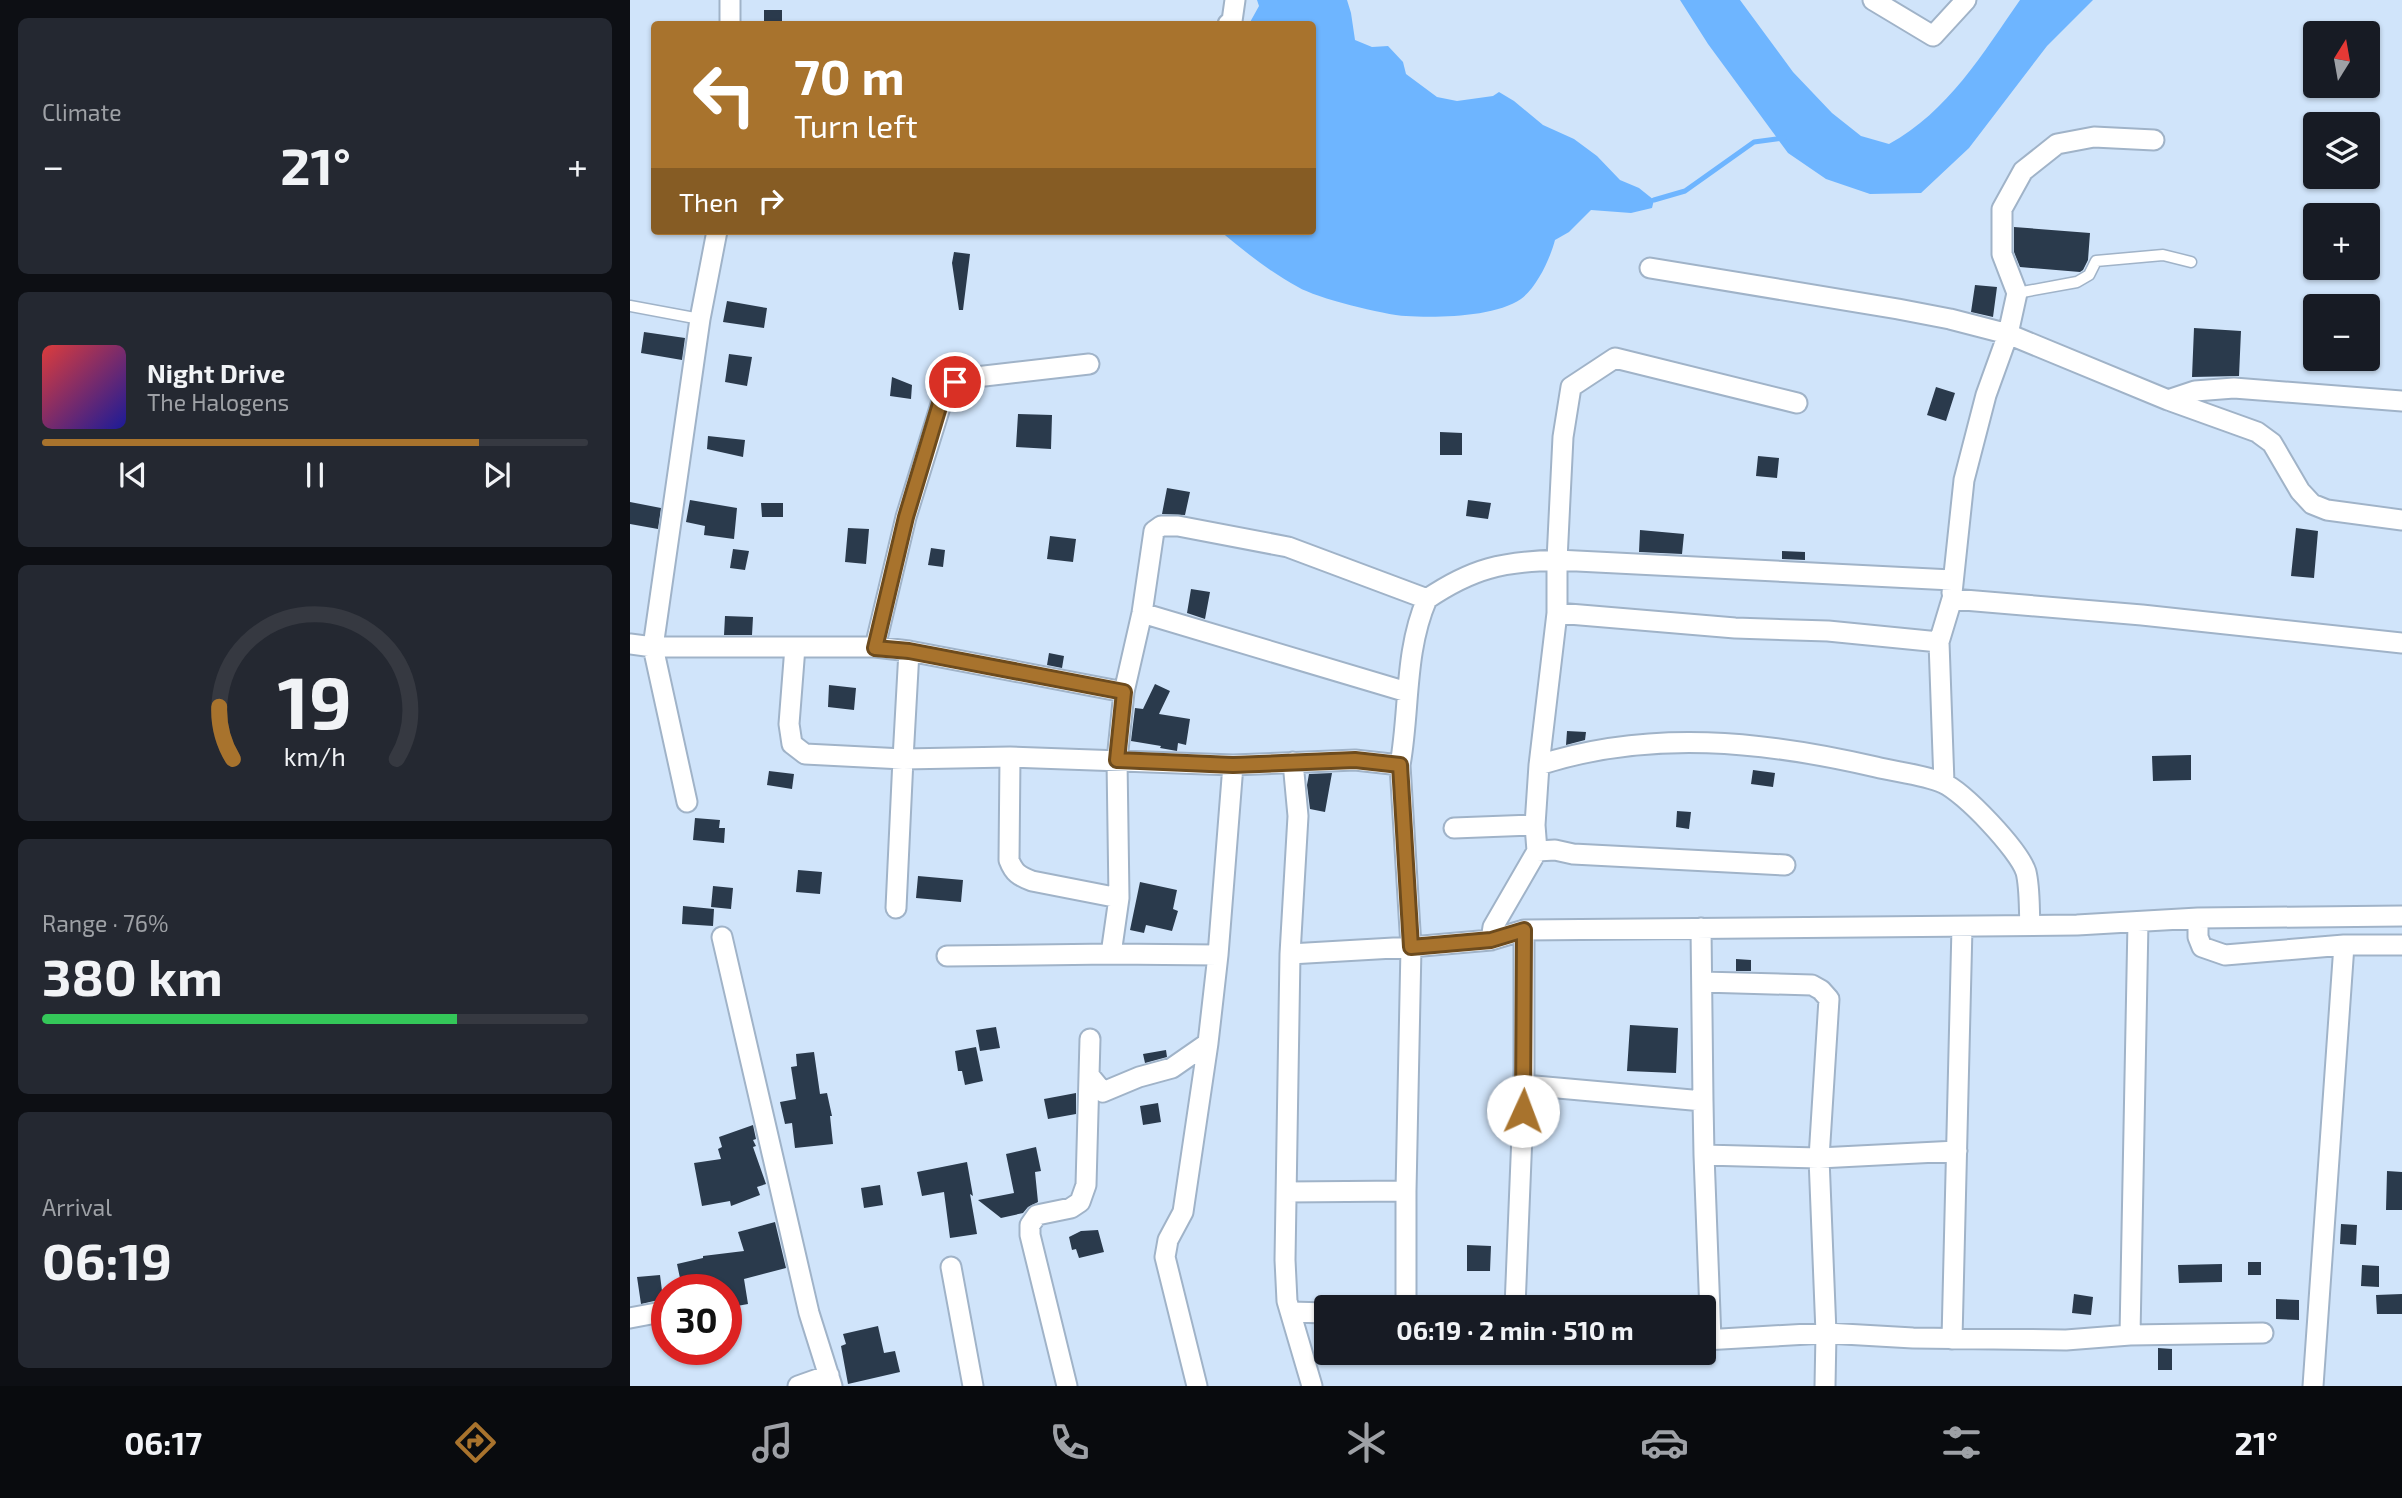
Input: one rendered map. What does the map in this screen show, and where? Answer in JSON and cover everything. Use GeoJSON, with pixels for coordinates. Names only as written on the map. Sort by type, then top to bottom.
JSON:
{"type":"FeatureCollection","features":[{"type":"Feature","properties":{"kind":"street"},"geometry":{"type":"LineString","coordinates":[[730,0],[730,21]]}},
{"type":"Feature","properties":{"kind":"street"},"geometry":{"type":"LineString","coordinates":[[1231,21],[1235,0]]}},
{"type":"Feature","properties":{"kind":"street"},"geometry":{"type":"LineString","coordinates":[[1873,0],[1933,36],[1966,0]]}},
{"type":"Feature","properties":{"kind":"street"},"geometry":{"type":"LineString","coordinates":[[1944,783],[1940,642],[1952,590],[1964,480],[1986,395],[2008,334],[2017,293],[2002,254],[2002,209],[2023,172],[2057,144],[2094,137],[2154,140]]}},
{"type":"Feature","properties":{"kind":"street"},"geometry":{"type":"LineString","coordinates":[[687,802],[653,647],[700,318],[716,235]]}},
{"type":"Feature","properties":{"kind":"street"},"geometry":{"type":"LineString","coordinates":[[1650,268],[1898,309],[2008,334],[2168,400],[2257,432],[2272,443],[2300,491],[2312,504],[2327,510],[2402,520]]}},
{"type":"Feature","properties":{"kind":"street"},"geometry":{"type":"LineString","coordinates":[[1491,940],[1493,927],[1537,851],[1535,825],[1539,765],[1557,613],[1563,437],[1572,387],[1615,358],[1797,403]]}},
{"type":"Feature","properties":{"kind":"street"},"geometry":{"type":"LineString","coordinates":[[875,648],[906,517],[946,388],[967,378],[1089,364]]}},
{"type":"Feature","properties":{"kind":"street"},"geometry":{"type":"LineString","coordinates":[[2168,400],[2195,391],[2234,388],[2402,401]]}},
{"type":"Feature","properties":{"kind":"street"},"geometry":{"type":"LineString","coordinates":[[1111,954],[1119,898],[1117,760],[1124,692],[1142,613],[1154,531],[1161,526],[1178,526],[1288,547],[1427,599]]}},
{"type":"Feature","properties":{"kind":"street"},"geometry":{"type":"LineString","coordinates":[[1406,1295],[1411,947],[1400,765],[1415,631],[1427,599],[1451,583],[1486,568],[1519,562],[1557,561],[1952,590],[2142,615],[2402,643]]}},
{"type":"Feature","properties":{"kind":"street"},"geometry":{"type":"LineString","coordinates":[[1142,613],[1407,692]]}},
{"type":"Feature","properties":{"kind":"street"},"geometry":{"type":"LineString","coordinates":[[1557,613],[1735,628],[1828,631],[1940,642]]}},
{"type":"Feature","properties":{"kind":"street"},"geometry":{"type":"LineString","coordinates":[[630,644],[653,647],[875,648],[909,651],[1124,692]]}},
{"type":"Feature","properties":{"kind":"street"},"geometry":{"type":"LineString","coordinates":[[795,647],[789,724],[792,744],[805,754],[903,759],[1010,757],[1233,765],[1355,760],[1400,765]]}},
{"type":"Feature","properties":{"kind":"street"},"geometry":{"type":"LineString","coordinates":[[896,908],[909,651]]}},
{"type":"Feature","properties":{"kind":"street"},"geometry":{"type":"LineString","coordinates":[[1539,765],[1578,752],[1688,741],[1822,754],[1944,783],[1986,818],[2013,849],[2025,872],[2030,925]]}},
{"type":"Feature","properties":{"kind":"street"},"geometry":{"type":"LineString","coordinates":[[1010,757],[1009,860],[1013,870],[1020,877],[1032,881],[1119,898]]}},
{"type":"Feature","properties":{"kind":"street"},"geometry":{"type":"LineString","coordinates":[[1293,762],[1298,816],[1290,954],[1284,1261],[1287,1301],[1312,1386]]}},
{"type":"Feature","properties":{"kind":"street"},"geometry":{"type":"LineString","coordinates":[[1197,1386],[1166,1257],[1168,1240],[1184,1212],[1208,1043],[1233,765]]}},
{"type":"Feature","properties":{"kind":"street"},"geometry":{"type":"LineString","coordinates":[[1454,828],[1535,825]]}},
{"type":"Feature","properties":{"kind":"street"},"geometry":{"type":"LineString","coordinates":[[1537,851],[1785,866]]}},
{"type":"Feature","properties":{"kind":"street"},"geometry":{"type":"LineString","coordinates":[[1290,954],[1491,940],[1524,930],[1962,927],[2198,918],[2402,916]]}},
{"type":"Feature","properties":{"kind":"street"},"geometry":{"type":"LineString","coordinates":[[2198,918],[2198,937],[2202,947],[2225,955],[2344,944],[2402,945]]}},
{"type":"Feature","properties":{"kind":"street"},"geometry":{"type":"LineString","coordinates":[[2130,1335],[2138,922]]}},
{"type":"Feature","properties":{"kind":"street"},"geometry":{"type":"LineString","coordinates":[[1952,1339],[1962,927]]}},
{"type":"Feature","properties":{"kind":"street"},"geometry":{"type":"LineString","coordinates":[[1701,928],[1707,1295]]}},
{"type":"Feature","properties":{"kind":"street"},"geometry":{"type":"LineString","coordinates":[[1515,1295],[1524,1085],[1524,930]]}},
{"type":"Feature","properties":{"kind":"street"},"geometry":{"type":"LineString","coordinates":[[722,937],[802,1283],[831,1380],[798,1386]]}},
{"type":"Feature","properties":{"kind":"street"},"geometry":{"type":"LineString","coordinates":[[2313,1386],[2344,944]]}},
{"type":"Feature","properties":{"kind":"street"},"geometry":{"type":"LineString","coordinates":[[947,956],[1218,954]]}},
{"type":"Feature","properties":{"kind":"street"},"geometry":{"type":"LineString","coordinates":[[1702,982],[1812,985],[1829,999],[1819,1158],[1826,1334],[1825,1386]]}},
{"type":"Feature","properties":{"kind":"street"},"geometry":{"type":"LineString","coordinates":[[1067,1386],[1030,1235],[1030,1225],[1037,1215],[1071,1208],[1080,1202],[1086,1185],[1090,1039]]}},
{"type":"Feature","properties":{"kind":"street"},"geometry":{"type":"LineString","coordinates":[[1089,1075],[1103,1092],[1139,1077],[1172,1068],[1208,1043]]}},
{"type":"Feature","properties":{"kind":"street"},"geometry":{"type":"LineString","coordinates":[[1524,1085],[1703,1101]]}},
{"type":"Feature","properties":{"kind":"street"},"geometry":{"type":"LineString","coordinates":[[1704,1155],[1819,1158],[1957,1151]]}},
{"type":"Feature","properties":{"kind":"street"},"geometry":{"type":"LineString","coordinates":[[1287,1192],[1406,1191]]}},
{"type":"Feature","properties":{"kind":"street"},"geometry":{"type":"LineString","coordinates":[[951,1267],[972,1386]]}},
{"type":"Feature","properties":{"kind":"street"},"geometry":{"type":"LineString","coordinates":[[1291,1312],[1314,1313]]}},
{"type":"Feature","properties":{"kind":"street"},"geometry":{"type":"LineString","coordinates":[[630,1318],[651,1314]]}},
{"type":"Feature","properties":{"kind":"street"},"geometry":{"type":"LineString","coordinates":[[1716,1340],[1826,1334],[2066,1340],[2130,1335],[2263,1333]]}},
{"type":"Feature","properties":{"kind":"lane"},"geometry":{"type":"LineString","coordinates":[[2017,293],[2077,282],[2089,275],[2096,261],[2163,255],[2191,262]]}},
{"type":"Feature","properties":{"kind":"lane"},"geometry":{"type":"LineString","coordinates":[[630,306],[700,318]]}},
{"type":"Feature","properties":{"kind":"water"},"geometry":{"type":"Polygon","coordinates":[[[1257,0],[1347,0],[1355,40],[1372,47],[1388,46],[1403,62],[1406,74],[1437,97],[1457,101],[1493,96],[1499,92],[1543,125],[1574,139],[1597,156],[1620,180],[1639,188],[1654,200],[1652,208],[1631,213],[1591,210],[1569,232],[1555,240],[1542,272],[1527,294],[1496,310],[1449,316],[1396,315],[1334,301],[1298,287],[1267,268],[1225,235],[1316,235],[1316,21],[1251,21],[1259,6],[1257,0]]]}},
{"type":"Feature","properties":{"kind":"water"},"geometry":{"type":"Polygon","coordinates":[[[1680,0],[1740,0],[1793,72],[1832,113],[1861,136],[1889,144],[1910,131],[1947,98],[1978,60],[2020,0],[2093,0],[2047,46],[1969,148],[1921,193],[1870,194],[1826,179],[1788,153],[1708,44],[1680,0]]]}},
{"type":"Feature","properties":{"kind":"building"},"geometry":{"type":"Polygon","coordinates":[[[764,10],[782,10],[782,21],[764,21],[764,10]]]}},
{"type":"Feature","properties":{"kind":"building"},"geometry":{"type":"Polygon","coordinates":[[[2014,227],[2090,233],[2088,260],[2083,270],[2080,272],[2020,267],[2014,252],[2014,227]]]}},
{"type":"Feature","properties":{"kind":"building"},"geometry":{"type":"Polygon","coordinates":[[[954,252],[970,254],[963,310],[959,310],[952,263],[954,252]]]}},
{"type":"Feature","properties":{"kind":"building"},"geometry":{"type":"Polygon","coordinates":[[[1975,285],[1997,287],[1993,317],[1971,312],[1975,285]]]}},
{"type":"Feature","properties":{"kind":"building"},"geometry":{"type":"Polygon","coordinates":[[[727,301],[767,308],[764,328],[723,322],[727,301]]]}},
{"type":"Feature","properties":{"kind":"building"},"geometry":{"type":"Polygon","coordinates":[[[2194,328],[2241,331],[2239,376],[2192,377],[2194,328]]]}},
{"type":"Feature","properties":{"kind":"building"},"geometry":{"type":"Polygon","coordinates":[[[644,332],[685,338],[682,360],[641,353],[644,332]]]}},
{"type":"Feature","properties":{"kind":"building"},"geometry":{"type":"Polygon","coordinates":[[[729,354],[752,357],[747,386],[725,382],[729,354]]]}},
{"type":"Feature","properties":{"kind":"building"},"geometry":{"type":"Polygon","coordinates":[[[892,377],[912,385],[911,399],[890,396],[892,377]]]}},
{"type":"Feature","properties":{"kind":"building"},"geometry":{"type":"Polygon","coordinates":[[[1936,387],[1955,393],[1946,421],[1927,415],[1936,387]]]}},
{"type":"Feature","properties":{"kind":"building"},"geometry":{"type":"Polygon","coordinates":[[[1018,414],[1052,415],[1051,449],[1016,447],[1018,414]]]}},
{"type":"Feature","properties":{"kind":"building"},"geometry":{"type":"Polygon","coordinates":[[[1440,432],[1462,433],[1462,455],[1440,455],[1440,432]]]}},
{"type":"Feature","properties":{"kind":"building"},"geometry":{"type":"Polygon","coordinates":[[[708,436],[745,440],[743,457],[707,449],[708,436]]]}},
{"type":"Feature","properties":{"kind":"building"},"geometry":{"type":"Polygon","coordinates":[[[1758,456],[1779,458],[1777,478],[1756,476],[1758,456]]]}},
{"type":"Feature","properties":{"kind":"building"},"geometry":{"type":"Polygon","coordinates":[[[1167,488],[1190,492],[1185,515],[1162,514],[1167,488]]]}},
{"type":"Feature","properties":{"kind":"building"},"geometry":{"type":"Polygon","coordinates":[[[690,500],[737,508],[734,539],[704,535],[705,526],[686,522],[690,500]]]}},
{"type":"Feature","properties":{"kind":"building"},"geometry":{"type":"Polygon","coordinates":[[[1468,500],[1491,503],[1488,519],[1466,516],[1468,500]]]}},
{"type":"Feature","properties":{"kind":"building"},"geometry":{"type":"Polygon","coordinates":[[[630,502],[661,508],[658,529],[630,524],[630,502]]]}},
{"type":"Feature","properties":{"kind":"building"},"geometry":{"type":"Polygon","coordinates":[[[761,503],[783,503],[783,517],[762,517],[761,503]]]}},
{"type":"Feature","properties":{"kind":"building"},"geometry":{"type":"Polygon","coordinates":[[[848,528],[869,529],[866,564],[845,562],[848,528]]]}},
{"type":"Feature","properties":{"kind":"building"},"geometry":{"type":"Polygon","coordinates":[[[2296,528],[2318,531],[2314,578],[2291,576],[2296,528]]]}},
{"type":"Feature","properties":{"kind":"building"},"geometry":{"type":"Polygon","coordinates":[[[1640,530],[1684,534],[1682,554],[1639,552],[1640,530]]]}},
{"type":"Feature","properties":{"kind":"building"},"geometry":{"type":"Polygon","coordinates":[[[1050,536],[1076,539],[1073,562],[1047,559],[1050,536]]]}},
{"type":"Feature","properties":{"kind":"building"},"geometry":{"type":"Polygon","coordinates":[[[931,548],[945,550],[943,567],[928,565],[931,548]]]}},
{"type":"Feature","properties":{"kind":"building"},"geometry":{"type":"Polygon","coordinates":[[[733,549],[749,551],[745,570],[730,568],[733,549]]]}},
{"type":"Feature","properties":{"kind":"building"},"geometry":{"type":"Polygon","coordinates":[[[1782,551],[1805,552],[1805,560],[1782,559],[1782,551]]]}},
{"type":"Feature","properties":{"kind":"building"},"geometry":{"type":"Polygon","coordinates":[[[1191,589],[1210,592],[1205,619],[1187,613],[1191,589]]]}},
{"type":"Feature","properties":{"kind":"building"},"geometry":{"type":"Polygon","coordinates":[[[725,616],[753,617],[752,635],[724,635],[725,616]]]}},
{"type":"Feature","properties":{"kind":"building"},"geometry":{"type":"Polygon","coordinates":[[[1049,653],[1064,656],[1062,668],[1047,665],[1049,653]]]}},
{"type":"Feature","properties":{"kind":"building"},"geometry":{"type":"Polygon","coordinates":[[[1155,684],[1170,691],[1159,714],[1190,719],[1186,745],[1178,743],[1177,751],[1131,741],[1135,708],[1143,709],[1155,684]]]}},
{"type":"Feature","properties":{"kind":"building"},"geometry":{"type":"Polygon","coordinates":[[[829,685],[856,688],[854,710],[828,707],[829,685]]]}},
{"type":"Feature","properties":{"kind":"building"},"geometry":{"type":"Polygon","coordinates":[[[1567,731],[1586,732],[1585,740],[1566,745],[1567,731]]]}},
{"type":"Feature","properties":{"kind":"building"},"geometry":{"type":"Polygon","coordinates":[[[2191,755],[2191,780],[2153,781],[2152,756],[2191,755]]]}},
{"type":"Feature","properties":{"kind":"building"},"geometry":{"type":"Polygon","coordinates":[[[1753,770],[1775,773],[1773,787],[1751,784],[1753,770]]]}},
{"type":"Feature","properties":{"kind":"building"},"geometry":{"type":"Polygon","coordinates":[[[769,771],[794,774],[792,789],[767,785],[769,771]]]}},
{"type":"Feature","properties":{"kind":"building"},"geometry":{"type":"Polygon","coordinates":[[[1332,773],[1325,812],[1310,809],[1307,785],[1309,774],[1332,773]]]}},
{"type":"Feature","properties":{"kind":"building"},"geometry":{"type":"Polygon","coordinates":[[[1677,811],[1691,812],[1689,829],[1676,827],[1677,811]]]}},
{"type":"Feature","properties":{"kind":"building"},"geometry":{"type":"Polygon","coordinates":[[[695,818],[720,820],[719,828],[725,828],[724,843],[693,840],[695,818]]]}},
{"type":"Feature","properties":{"kind":"building"},"geometry":{"type":"Polygon","coordinates":[[[798,870],[822,872],[820,894],[796,892],[798,870]]]}},
{"type":"Feature","properties":{"kind":"building"},"geometry":{"type":"Polygon","coordinates":[[[918,876],[963,880],[961,902],[916,898],[918,876]]]}},
{"type":"Feature","properties":{"kind":"building"},"geometry":{"type":"Polygon","coordinates":[[[1140,882],[1177,890],[1173,909],[1178,911],[1172,931],[1146,925],[1144,933],[1130,930],[1140,882]]]}},
{"type":"Feature","properties":{"kind":"building"},"geometry":{"type":"Polygon","coordinates":[[[713,886],[733,888],[731,909],[711,907],[713,886]]]}},
{"type":"Feature","properties":{"kind":"building"},"geometry":{"type":"Polygon","coordinates":[[[683,906],[714,909],[713,926],[682,924],[683,906]]]}},
{"type":"Feature","properties":{"kind":"building"},"geometry":{"type":"Polygon","coordinates":[[[1736,959],[1751,960],[1751,971],[1736,971],[1736,959]]]}},
{"type":"Feature","properties":{"kind":"building"},"geometry":{"type":"Polygon","coordinates":[[[1630,1025],[1678,1028],[1676,1073],[1627,1071],[1630,1025]]]}},
{"type":"Feature","properties":{"kind":"building"},"geometry":{"type":"Polygon","coordinates":[[[996,1027],[1000,1048],[980,1051],[976,1030],[996,1027]]]}},
{"type":"Feature","properties":{"kind":"building"},"geometry":{"type":"Polygon","coordinates":[[[976,1047],[983,1081],[965,1085],[962,1071],[958,1071],[955,1051],[976,1047]]]}},
{"type":"Feature","properties":{"kind":"building"},"geometry":{"type":"Polygon","coordinates":[[[1166,1050],[1167,1057],[1145,1063],[1143,1054],[1166,1050]]]}},
{"type":"Feature","properties":{"kind":"building"},"geometry":{"type":"Polygon","coordinates":[[[814,1052],[820,1094],[827,1093],[832,1116],[833,1144],[795,1148],[792,1123],[785,1124],[780,1102],[796,1099],[791,1067],[797,1066],[796,1054],[814,1052]]]}},
{"type":"Feature","properties":{"kind":"building"},"geometry":{"type":"Polygon","coordinates":[[[1076,1093],[1076,1114],[1048,1119],[1044,1099],[1076,1093]]]}},
{"type":"Feature","properties":{"kind":"building"},"geometry":{"type":"Polygon","coordinates":[[[1158,1103],[1161,1122],[1143,1125],[1140,1106],[1158,1103]]]}},
{"type":"Feature","properties":{"kind":"building"},"geometry":{"type":"Polygon","coordinates":[[[753,1125],[756,1139],[753,1140],[756,1146],[753,1147],[766,1184],[757,1187],[760,1195],[731,1206],[730,1201],[702,1206],[694,1163],[721,1159],[719,1137],[753,1125]]]}},
{"type":"Feature","properties":{"kind":"building"},"geometry":{"type":"Polygon","coordinates":[[[1036,1147],[1041,1171],[1035,1172],[1038,1202],[1023,1213],[1001,1218],[978,1200],[1014,1193],[1006,1154],[1036,1147]]]}},
{"type":"Feature","properties":{"kind":"building"},"geometry":{"type":"Polygon","coordinates":[[[967,1162],[977,1234],[950,1238],[944,1192],[922,1196],[917,1172],[967,1162]]]}},
{"type":"Feature","properties":{"kind":"building"},"geometry":{"type":"Polygon","coordinates":[[[2387,1171],[2402,1172],[2402,1210],[2386,1210],[2387,1171]]]}},
{"type":"Feature","properties":{"kind":"building"},"geometry":{"type":"Polygon","coordinates":[[[880,1185],[883,1205],[864,1208],[861,1188],[880,1185]]]}},
{"type":"Feature","properties":{"kind":"building"},"geometry":{"type":"Polygon","coordinates":[[[775,1222],[786,1268],[744,1279],[748,1304],[742,1305],[742,1274],[679,1274],[677,1264],[703,1256],[744,1251],[738,1232],[775,1222]]]}},
{"type":"Feature","properties":{"kind":"building"},"geometry":{"type":"Polygon","coordinates":[[[2341,1224],[2357,1225],[2356,1245],[2340,1244],[2341,1224]]]}},
{"type":"Feature","properties":{"kind":"building"},"geometry":{"type":"Polygon","coordinates":[[[1098,1230],[1104,1252],[1079,1258],[1076,1249],[1072,1250],[1069,1237],[1081,1231],[1098,1230]]]}},
{"type":"Feature","properties":{"kind":"building"},"geometry":{"type":"Polygon","coordinates":[[[1467,1245],[1491,1246],[1490,1271],[1467,1271],[1467,1245]]]}},
{"type":"Feature","properties":{"kind":"building"},"geometry":{"type":"Polygon","coordinates":[[[2248,1262],[2261,1262],[2261,1275],[2248,1275],[2248,1262]]]}},
{"type":"Feature","properties":{"kind":"building"},"geometry":{"type":"Polygon","coordinates":[[[2222,1264],[2222,1282],[2179,1283],[2178,1265],[2222,1264]]]}},
{"type":"Feature","properties":{"kind":"building"},"geometry":{"type":"Polygon","coordinates":[[[2362,1265],[2379,1266],[2379,1287],[2361,1286],[2362,1265]]]}},
{"type":"Feature","properties":{"kind":"building"},"geometry":{"type":"Polygon","coordinates":[[[651,1276],[651,1302],[641,1304],[637,1277],[651,1276]]]}},
{"type":"Feature","properties":{"kind":"building"},"geometry":{"type":"Polygon","coordinates":[[[2074,1294],[2093,1297],[2091,1315],[2072,1313],[2074,1294]]]}},
{"type":"Feature","properties":{"kind":"building"},"geometry":{"type":"Polygon","coordinates":[[[2402,1294],[2402,1314],[2377,1314],[2376,1295],[2402,1294]]]}},
{"type":"Feature","properties":{"kind":"building"},"geometry":{"type":"Polygon","coordinates":[[[2276,1299],[2299,1300],[2299,1320],[2276,1319],[2276,1299]]]}},
{"type":"Feature","properties":{"kind":"building"},"geometry":{"type":"Polygon","coordinates":[[[878,1326],[884,1353],[895,1351],[900,1372],[848,1384],[841,1346],[846,1344],[843,1334],[878,1326]]]}},
{"type":"Feature","properties":{"kind":"building"},"geometry":{"type":"Polygon","coordinates":[[[2158,1348],[2172,1349],[2172,1370],[2158,1370],[2158,1348]]]}},
{"type":"Feature","properties":{"kind":"waterway"},"geometry":{"type":"LineString","coordinates":[[1654,200],[1685,191],[1754,142],[1784,138]]}},
{"type":"Feature","properties":{"kind":"route"},"geometry":{"type":"LineString","coordinates":[[955,382],[946,388],[942,397],[906,517],[875,648],[909,651],[1124,692],[1117,760],[1233,765],[1355,760],[1400,765],[1411,947],[1491,940],[1524,930],[1523,1111]]}}]}
